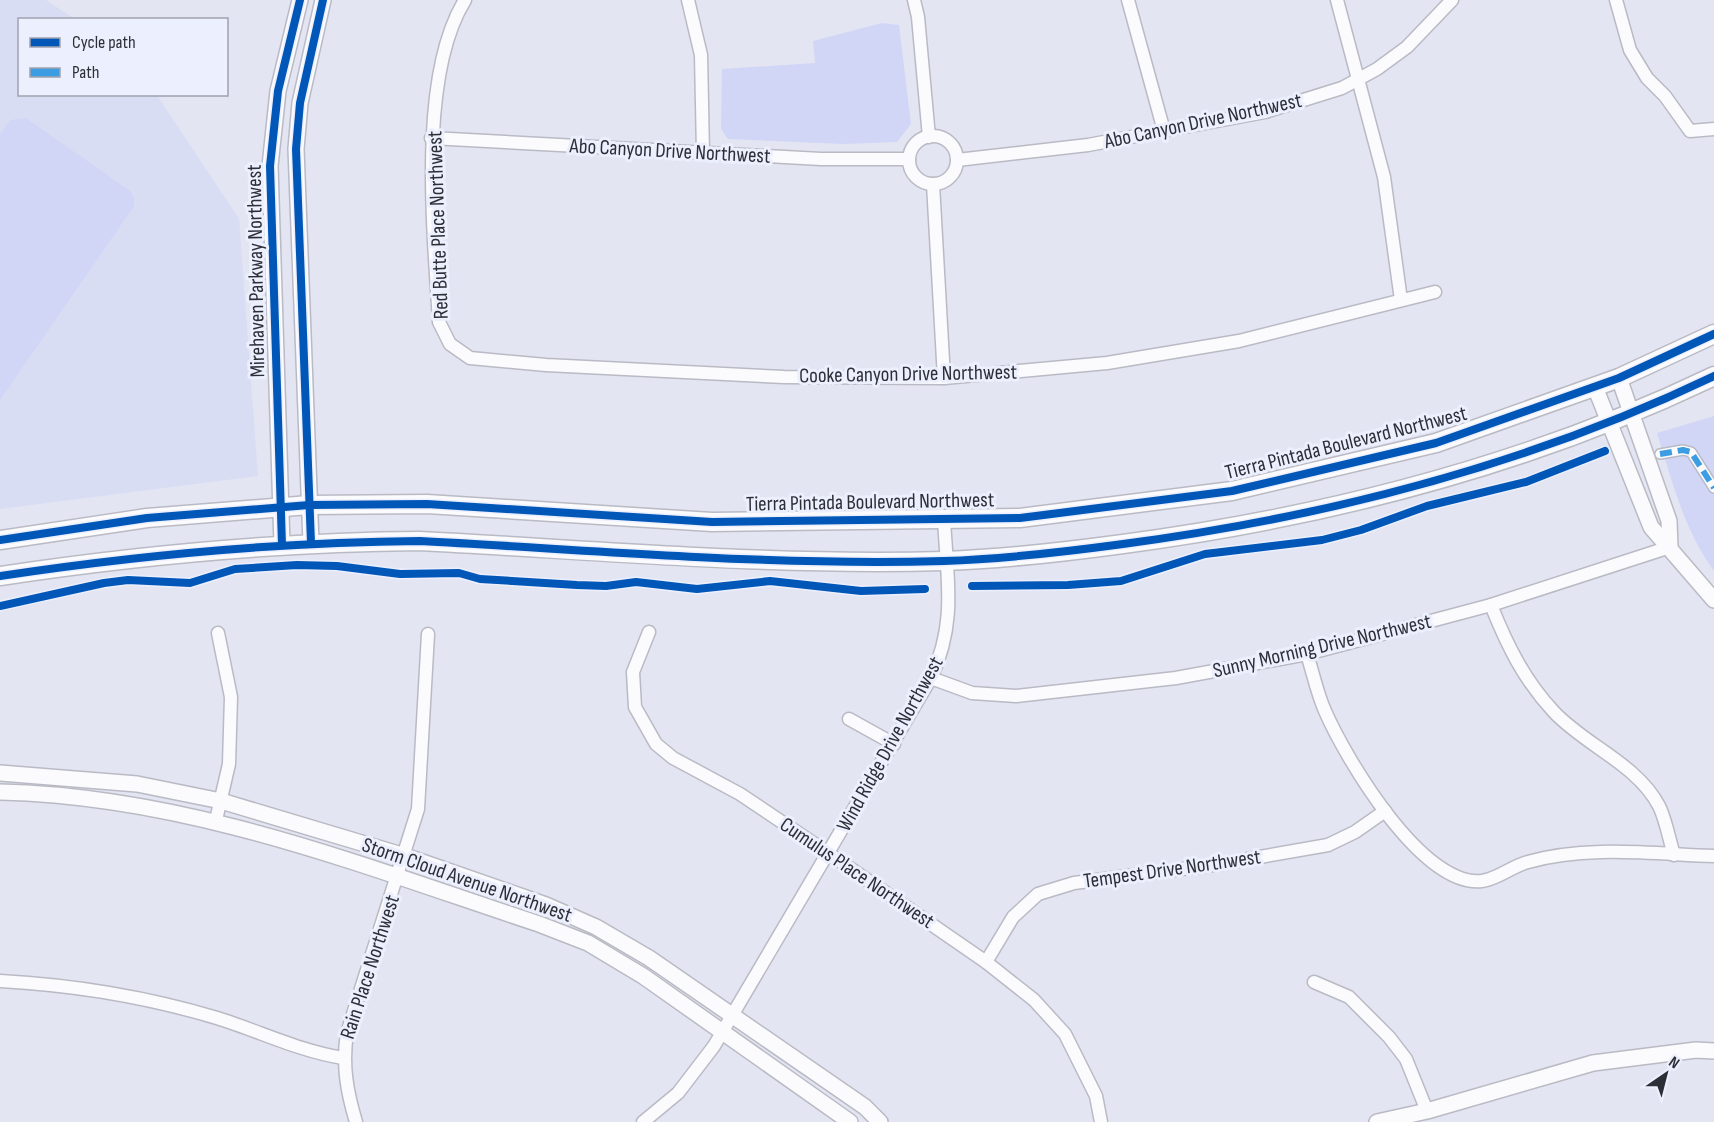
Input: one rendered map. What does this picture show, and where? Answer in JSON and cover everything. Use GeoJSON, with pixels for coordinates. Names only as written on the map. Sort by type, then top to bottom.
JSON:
{"type":"FeatureCollection","features":[{"type":"Feature","properties":{"kind":"main road","name":"Tierra Pintada Boulevard Northwest"},"geometry":{"type":"LineString","coordinates":[[0,540],[147,518],[309,505],[427,504],[712,522],[1020,518],[1232,491],[1436,443],[1619,378],[1714,334]]}},
{"type":"Feature","properties":{"kind":"main road"},"geometry":{"type":"LineString","coordinates":[[0,576],[155,555],[311,543],[420,541],[771,559],[946,561],[1094,548],[1267,521],[1406,488],[1539,447],[1632,413],[1714,376]]}},
{"type":"Feature","properties":{"kind":"street","name":"Mirehaven Parkway Northwest"},"geometry":{"type":"LineString","coordinates":[[282,544],[270,166],[278,91],[300,0]]}},
{"type":"Feature","properties":{"kind":"street","name":"Mirehaven Parkway Northwest"},"geometry":{"type":"LineString","coordinates":[[311,543],[296,149],[300,102],[323,0]]}},
{"type":"Feature","properties":{"kind":"street","name":"Red Butte Place Northwest"},"geometry":{"type":"LineString","coordinates":[[450,344],[439,322],[431,138],[445,50],[465,0]]}},
{"type":"Feature","properties":{"kind":"street"},"geometry":{"type":"LineString","coordinates":[[688,0],[701,55],[703,153]]}},
{"type":"Feature","properties":{"kind":"street"},"geometry":{"type":"LineString","coordinates":[[914,0],[918,17],[929,137]]}},
{"type":"Feature","properties":{"kind":"street"},"geometry":{"type":"LineString","coordinates":[[1128,0],[1164,130]]}},
{"type":"Feature","properties":{"kind":"street"},"geometry":{"type":"LineString","coordinates":[[1337,0],[1360,79],[1384,177],[1401,300]]}},
{"type":"Feature","properties":{"kind":"street","name":"Abo Canyon Drive Northwest"},"geometry":{"type":"LineString","coordinates":[[957,160],[1088,145],[1265,112],[1342,88],[1360,79],[1407,47],[1452,0]]}},
{"type":"Feature","properties":{"kind":"street"},"geometry":{"type":"LineString","coordinates":[[1616,0],[1630,50],[1647,78],[1665,96],[1690,131],[1714,129]]}},
{"type":"Feature","properties":{"kind":"street"},"geometry":{"type":"LineString","coordinates":[[929,137],[945,140],[951,145],[957,160],[953,174],[940,183],[925,183],[913,173],[909,159],[915,144],[929,137]]}},
{"type":"Feature","properties":{"kind":"street","name":"Abo Canyon Drive Northwest"},"geometry":{"type":"LineString","coordinates":[[431,138],[821,159],[909,159]]}},
{"type":"Feature","properties":{"kind":"street"},"geometry":{"type":"LineString","coordinates":[[933,184],[944,378]]}},
{"type":"Feature","properties":{"kind":"street","name":"Cooke Canyon Drive Northwest"},"geometry":{"type":"LineString","coordinates":[[450,344],[470,358],[546,365],[784,376],[944,378],[1107,363],[1239,341],[1435,292]]}},
{"type":"Feature","properties":{"kind":"street"},"geometry":{"type":"LineString","coordinates":[[1619,378],[1669,521],[1670,547]]}},
{"type":"Feature","properties":{"kind":"street"},"geometry":{"type":"LineString","coordinates":[[1595,387],[1651,527],[1714,600]]}},
{"type":"Feature","properties":{"kind":"street"},"geometry":{"type":"LineString","coordinates":[[1660,454],[1683,450],[1691,452],[1714,488]]}},
{"type":"Feature","properties":{"kind":"street","name":"Wind Ridge Drive Northwest"},"geometry":{"type":"LineString","coordinates":[[643,1122],[678,1093],[696,1071],[722,1031],[931,678],[943,651],[949,625],[944,519]]}},
{"type":"Feature","properties":{"kind":"street","name":"Sunny Morning Drive Northwest"},"geometry":{"type":"LineString","coordinates":[[931,678],[972,693],[1016,696],[1176,678],[1307,654],[1491,606],[1670,547]]}},
{"type":"Feature","properties":{"kind":"street"},"geometry":{"type":"LineString","coordinates":[[1491,606],[1509,652],[1527,680],[1554,712],[1586,741],[1638,777],[1659,807],[1674,855]]}},
{"type":"Feature","properties":{"kind":"street","name":"Cumulus Place Northwest"},"geometry":{"type":"LineString","coordinates":[[649,632],[633,672],[635,707],[656,744],[673,758],[740,794],[828,853],[986,962],[1035,1000],[1065,1034],[1096,1096],[1101,1122]]}},
{"type":"Feature","properties":{"kind":"street"},"geometry":{"type":"LineString","coordinates":[[216,820],[229,764],[231,697],[218,633]]}},
{"type":"Feature","properties":{"kind":"street","name":"Rain Place Northwest"},"geometry":{"type":"LineString","coordinates":[[356,1122],[348,1095],[343,1058],[347,1033],[399,878],[418,809],[428,634]]}},
{"type":"Feature","properties":{"kind":"street"},"geometry":{"type":"LineString","coordinates":[[1307,654],[1324,709],[1351,763],[1385,811],[1425,857],[1445,872],[1462,879],[1482,881],[1528,862],[1585,853],[1714,856]]}},
{"type":"Feature","properties":{"kind":"street"},"geometry":{"type":"LineString","coordinates":[[849,719],[894,744]]}},
{"type":"Feature","properties":{"kind":"street","name":"Storm Cloud Avenue Northwest"},"geometry":{"type":"LineString","coordinates":[[0,773],[137,784],[221,801],[405,856],[546,905],[596,927],[732,1015],[865,1107],[880,1122]]}},
{"type":"Feature","properties":{"kind":"street","name":"Storm Cloud Avenue Northwest"},"geometry":{"type":"LineString","coordinates":[[0,792],[33,793],[145,805],[216,820],[539,924],[588,943],[643,976],[850,1122]]}},
{"type":"Feature","properties":{"kind":"street","name":"Tempest Drive Northwest"},"geometry":{"type":"LineString","coordinates":[[986,962],[1013,916],[1038,894],[1074,883],[1220,864],[1328,845],[1355,832],[1385,811]]}},
{"type":"Feature","properties":{"kind":"street"},"geometry":{"type":"LineString","coordinates":[[0,981],[29,982],[148,999],[217,1018],[317,1054],[343,1058]]}},
{"type":"Feature","properties":{"kind":"street"},"geometry":{"type":"LineString","coordinates":[[1314,982],[1349,997],[1389,1036],[1406,1059],[1426,1111]]}},
{"type":"Feature","properties":{"kind":"street"},"geometry":{"type":"LineString","coordinates":[[1377,1122],[1426,1111],[1593,1063],[1696,1050],[1714,1051]]}},
{"type":"Feature","properties":{"kind":"shaded area"},"geometry":{"type":"Polygon","coordinates":[[[0,0],[46,0],[73,18],[18,18],[18,96],[158,96],[239,219],[258,476],[0,509],[0,0]]]}},
{"type":"Feature","properties":{"kind":"shaded area"},"geometry":{"type":"Polygon","coordinates":[[[882,23],[899,25],[911,124],[897,142],[843,144],[728,139],[721,129],[722,69],[815,63],[813,41],[882,23]]]}},
{"type":"Feature","properties":{"kind":"shaded area"},"geometry":{"type":"Polygon","coordinates":[[[26,118],[130,191],[134,198],[134,206],[0,400],[0,134],[10,120],[26,118]]]}},
{"type":"Feature","properties":{"kind":"shaded area"},"geometry":{"type":"Polygon","coordinates":[[[1714,416],[1714,571],[1687,522],[1657,433],[1714,416]]]}},
{"type":"Feature","properties":{"kind":"marked path"},"geometry":{"type":"LineString","coordinates":[[1660,454],[1683,450],[1691,452],[1714,488]]}},
{"type":"Feature","properties":{"kind":"cycle path"},"geometry":{"type":"LineString","coordinates":[[282,545],[270,166],[278,91],[300,0]]}},
{"type":"Feature","properties":{"kind":"cycle path"},"geometry":{"type":"LineString","coordinates":[[311,543],[296,149],[300,103],[323,0]]}},
{"type":"Feature","properties":{"kind":"cycle path"},"geometry":{"type":"LineString","coordinates":[[0,540],[147,518],[309,505],[427,504],[712,522],[1020,518],[1232,491],[1436,443],[1619,378],[1714,334]]}},
{"type":"Feature","properties":{"kind":"cycle path"},"geometry":{"type":"LineString","coordinates":[[0,576],[210,551],[367,542],[420,541],[682,556],[879,562],[989,559],[1056,552],[1199,533],[1275,519],[1425,483],[1572,436],[1644,408],[1714,376]]}},
{"type":"Feature","properties":{"kind":"cycle path"},"geometry":{"type":"LineString","coordinates":[[972,586],[1068,585],[1121,581],[1205,554],[1322,540],[1361,530],[1427,506],[1526,482],[1605,451]]}},
{"type":"Feature","properties":{"kind":"cycle path"},"geometry":{"type":"LineString","coordinates":[[0,606],[104,583],[128,580],[190,583],[235,569],[297,565],[337,566],[400,574],[459,573],[480,579],[577,585],[606,586],[636,582],[697,589],[770,581],[861,591],[925,589]]}}]}
